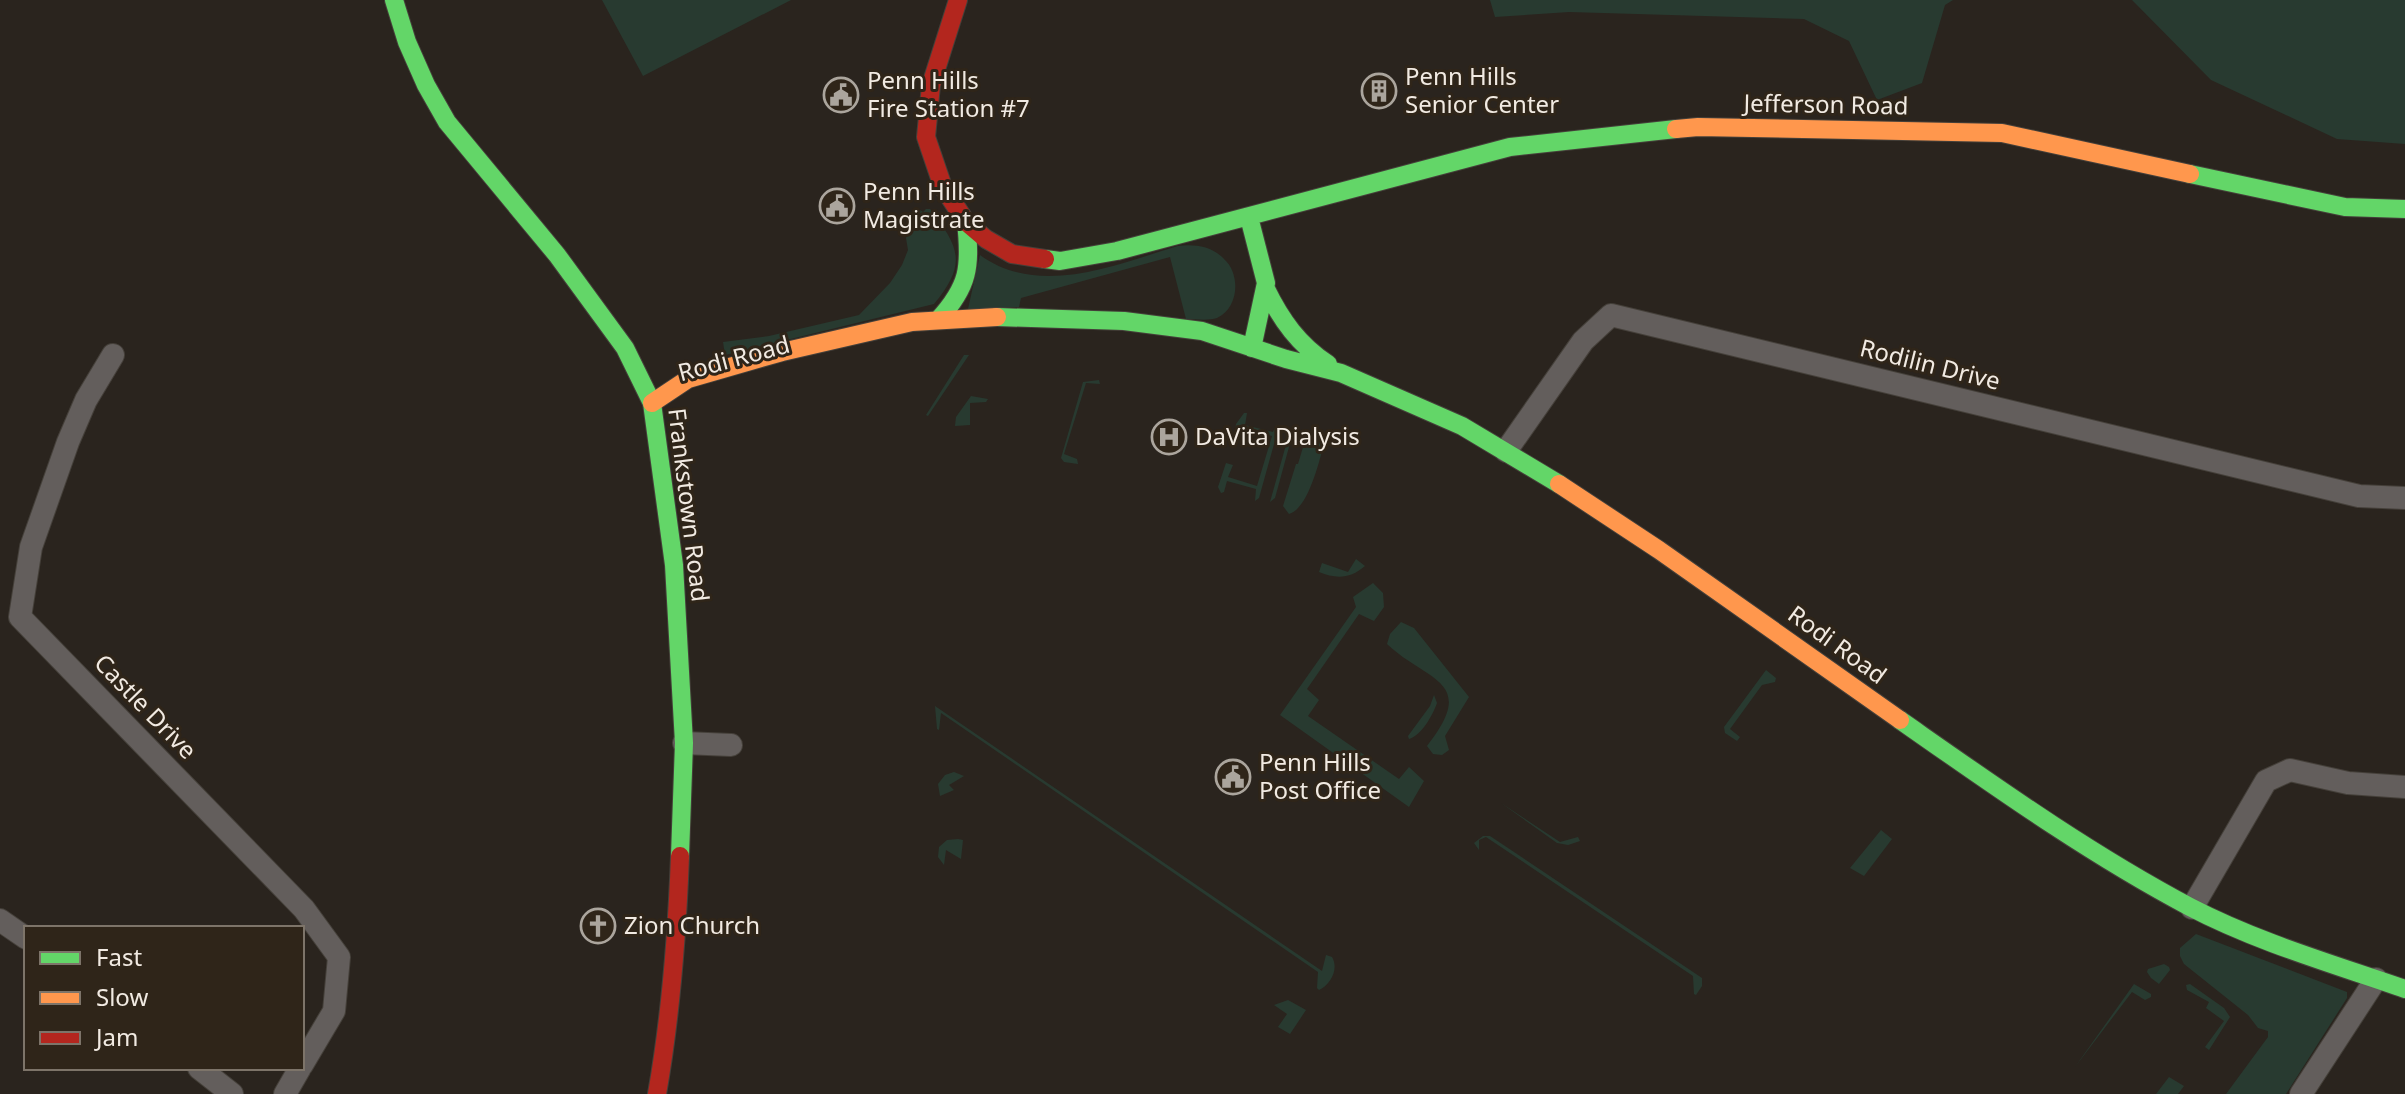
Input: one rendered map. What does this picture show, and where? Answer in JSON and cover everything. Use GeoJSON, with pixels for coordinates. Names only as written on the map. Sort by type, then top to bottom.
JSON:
{"type":"FeatureCollection","features":[{"type":"Feature","properties":{"kind":"main road","name":"Frankstown Road"},"geometry":{"type":"LineString","coordinates":[[394,0],[407,42],[447,122],[557,255],[625,348],[652,403],[674,565],[684,743],[677,930],[666,1044],[657,1094]]}},
{"type":"Feature","properties":{"kind":"main road"},"geometry":{"type":"LineString","coordinates":[[938,320],[963,291],[969,272],[966,222],[943,187],[926,137],[931,85],[958,0]]}},
{"type":"Feature","properties":{"kind":"main road","name":"Jefferson Road"},"geometry":{"type":"LineString","coordinates":[[966,222],[986,239],[1012,254],[1060,261],[1171,237],[1510,147],[1698,127],[2002,133],[2345,207],[2405,209]]}},
{"type":"Feature","properties":{"kind":"main road"},"geometry":{"type":"LineString","coordinates":[[1242,219],[1264,270],[1266,289],[1285,323],[1301,344],[1341,373]]}},
{"type":"Feature","properties":{"kind":"main road"},"geometry":{"type":"LineString","coordinates":[[1242,219],[1248,271],[1246,346]]}},
{"type":"Feature","properties":{"kind":"main road"},"geometry":{"type":"LineString","coordinates":[[1246,346],[1266,289]]}},
{"type":"Feature","properties":{"kind":"main road","name":"Rodi Road"},"geometry":{"type":"LineString","coordinates":[[652,403],[688,379],[736,365],[899,325],[985,317],[1124,321],[1202,331],[1341,373],[1462,426],[1506,451],[1650,543],[2020,803],[2106,859],[2192,908],[2270,942],[2405,989]]}},
{"type":"Feature","properties":{"kind":"main road","name":"Rodi Road"},"geometry":{"type":"LineString","coordinates":[[970,337],[1038,334],[1092,336],[1185,346],[1246,346]]}},
{"type":"Feature","properties":{"kind":"main road","name":"Rodi Road"},"geometry":{"type":"LineString","coordinates":[[738,384],[803,365],[864,352]]}},
{"type":"Feature","properties":{"kind":"main road","name":"Rodi Road"},"geometry":{"type":"LineString","coordinates":[[652,403],[686,399]]}},
{"type":"Feature","properties":{"kind":"street","name":"Rodilin Drive"},"geometry":{"type":"LineString","coordinates":[[1506,451],[1583,341],[1611,315],[2359,496],[2405,498]]}},
{"type":"Feature","properties":{"kind":"street","name":"Castle Drive"},"geometry":{"type":"LineString","coordinates":[[113,355],[86,400],[68,442],[31,547],[20,617],[304,909],[339,957],[334,1011],[304,1061]]}},
{"type":"Feature","properties":{"kind":"street"},"geometry":{"type":"LineString","coordinates":[[684,743],[731,745]]}},
{"type":"Feature","properties":{"kind":"street"},"geometry":{"type":"LineString","coordinates":[[2192,908],[2266,781],[2290,770],[2348,783],[2405,787]]}},
{"type":"Feature","properties":{"kind":"street"},"geometry":{"type":"LineString","coordinates":[[0,920],[24,937]]}},
{"type":"Feature","properties":{"kind":"street"},"geometry":{"type":"LineString","coordinates":[[2301,1094],[2376,979]]}},
{"type":"Feature","properties":{"kind":"street"},"geometry":{"type":"LineString","coordinates":[[202,1070],[232,1094]]}},
{"type":"Feature","properties":{"kind":"street","name":"Castle Drive"},"geometry":{"type":"LineString","coordinates":[[285,1094],[299,1070]]}},
{"type":"Feature","properties":{"kind":"green space"},"geometry":{"type":"Polygon","coordinates":[[[602,0],[791,0],[643,76],[602,0]]]}},
{"type":"Feature","properties":{"kind":"green space"},"geometry":{"type":"Polygon","coordinates":[[[1490,0],[1953,0],[1945,5],[1922,83],[1877,100],[1849,41],[1804,19],[1569,12],[1495,17],[1490,0]]]}},
{"type":"Feature","properties":{"kind":"green space"},"geometry":{"type":"Polygon","coordinates":[[[2132,0],[2405,0],[2405,144],[2337,139],[2211,80],[2132,0]]]}},
{"type":"Feature","properties":{"kind":"green space"},"geometry":{"type":"Polygon","coordinates":[[[930,209],[948,235],[956,256],[952,278],[934,304],[725,355],[723,342],[769,336],[859,315],[890,283],[902,265],[908,250],[906,238],[920,210],[923,212],[930,209]]]}},
{"type":"Feature","properties":{"kind":"green space"},"geometry":{"type":"Polygon","coordinates":[[[1178,246],[1208,249],[1229,265],[1235,282],[1233,299],[1230,307],[1217,318],[1186,319],[1170,257],[1021,298],[1019,307],[968,309],[980,255],[1003,268],[1052,276],[1103,269],[1178,246]]]}},
{"type":"Feature","properties":{"kind":"green space"},"geometry":{"type":"Polygon","coordinates":[[[964,355],[969,355],[926,415],[964,355]]]}},
{"type":"Feature","properties":{"kind":"green space"},"geometry":{"type":"Polygon","coordinates":[[[1099,380],[1100,384],[1086,383],[1064,454],[1077,459],[1078,464],[1064,462],[1061,458],[1083,382],[1099,380]]]}},
{"type":"Feature","properties":{"kind":"green space"},"geometry":{"type":"Polygon","coordinates":[[[971,396],[988,399],[986,402],[970,403],[970,425],[955,426],[956,417],[971,396]]]}},
{"type":"Feature","properties":{"kind":"green space"},"geometry":{"type":"Polygon","coordinates":[[[1247,413],[1245,425],[1273,432],[1276,425],[1279,426],[1259,498],[1255,501],[1256,489],[1227,481],[1224,492],[1221,493],[1218,487],[1226,463],[1233,465],[1228,477],[1257,486],[1272,436],[1243,428],[1238,442],[1234,440],[1236,424],[1247,413]]]}},
{"type":"Feature","properties":{"kind":"green space"},"geometry":{"type":"Polygon","coordinates":[[[1289,434],[1292,436],[1275,498],[1270,502],[1289,434]]]}},
{"type":"Feature","properties":{"kind":"green space"},"geometry":{"type":"Polygon","coordinates":[[[1313,435],[1324,444],[1319,462],[1302,503],[1289,514],[1283,506],[1306,437],[1313,435]]]}},
{"type":"Feature","properties":{"kind":"green space"},"geometry":{"type":"Polygon","coordinates":[[[1356,559],[1365,566],[1348,575],[1337,577],[1319,572],[1322,563],[1348,572],[1356,559]]]}},
{"type":"Feature","properties":{"kind":"green space"},"geometry":{"type":"Polygon","coordinates":[[[1373,583],[1383,593],[1384,607],[1374,621],[1359,614],[1307,689],[1319,700],[1308,716],[1399,779],[1409,767],[1424,781],[1409,807],[1280,715],[1356,607],[1353,597],[1373,583]]]}},
{"type":"Feature","properties":{"kind":"green space"},"geometry":{"type":"Polygon","coordinates":[[[1401,622],[1414,628],[1469,697],[1445,736],[1449,750],[1442,755],[1433,754],[1427,746],[1442,724],[1448,708],[1448,695],[1442,684],[1387,644],[1390,634],[1401,622]]]}},
{"type":"Feature","properties":{"kind":"green space"},"geometry":{"type":"Polygon","coordinates":[[[1766,670],[1776,678],[1775,682],[1762,685],[1730,729],[1740,737],[1737,741],[1725,733],[1724,727],[1766,670]]]}},
{"type":"Feature","properties":{"kind":"green space"},"geometry":{"type":"Polygon","coordinates":[[[1434,695],[1437,703],[1430,719],[1418,734],[1409,739],[1408,736],[1430,706],[1434,695]]]}},
{"type":"Feature","properties":{"kind":"green space"},"geometry":{"type":"Polygon","coordinates":[[[935,706],[1322,971],[1326,955],[1332,957],[1335,966],[1330,980],[1319,990],[1318,972],[941,713],[937,729],[935,706]]]}},
{"type":"Feature","properties":{"kind":"green space"},"geometry":{"type":"Polygon","coordinates":[[[954,772],[964,776],[949,785],[954,790],[940,796],[938,784],[945,775],[954,772]]]}},
{"type":"Feature","properties":{"kind":"green space"},"geometry":{"type":"Polygon","coordinates":[[[1501,803],[1560,842],[1578,837],[1580,841],[1568,845],[1557,843],[1501,803]]]}},
{"type":"Feature","properties":{"kind":"green space"},"geometry":{"type":"Polygon","coordinates":[[[1881,830],[1892,839],[1864,876],[1850,868],[1881,830]]]}},
{"type":"Feature","properties":{"kind":"green space"},"geometry":{"type":"Polygon","coordinates":[[[1483,836],[1490,836],[1702,978],[1702,986],[1696,995],[1693,976],[1486,837],[1479,840],[1479,850],[1474,843],[1483,836]]]}},
{"type":"Feature","properties":{"kind":"green space"},"geometry":{"type":"Polygon","coordinates":[[[947,840],[963,840],[961,859],[946,850],[944,865],[938,857],[939,847],[947,840]]]}},
{"type":"Feature","properties":{"kind":"green space"},"geometry":{"type":"Polygon","coordinates":[[[2196,934],[2347,992],[2347,998],[2286,1094],[2226,1094],[2268,1037],[2268,1031],[2258,1028],[2248,1015],[2184,964],[2180,948],[2196,934]]]}},
{"type":"Feature","properties":{"kind":"green space"},"geometry":{"type":"Polygon","coordinates":[[[2164,964],[2170,970],[2159,984],[2147,972],[2164,964]]]}},
{"type":"Feature","properties":{"kind":"green space"},"geometry":{"type":"Polygon","coordinates":[[[2134,984],[2151,997],[2145,1000],[2132,992],[2075,1067],[2134,984]]]}},
{"type":"Feature","properties":{"kind":"green space"},"geometry":{"type":"Polygon","coordinates":[[[2190,984],[2224,1008],[2230,1017],[2209,1050],[2205,1047],[2224,1021],[2206,1008],[2209,1002],[2187,990],[2186,985],[2190,984]]]}},
{"type":"Feature","properties":{"kind":"green space"},"geometry":{"type":"Polygon","coordinates":[[[1288,1000],[1306,1010],[1290,1034],[1278,1027],[1287,1014],[1274,1005],[1288,1000]]]}},
{"type":"Feature","properties":{"kind":"green space"},"geometry":{"type":"Polygon","coordinates":[[[2169,1077],[2184,1086],[2178,1094],[2156,1094],[2169,1077]]]}},
{"type":"Feature","properties":{"kind":"traffic: fast"},"geometry":{"type":"LineString","coordinates":[[394,0],[407,42],[447,122],[557,255],[625,348],[652,403],[674,565],[684,743],[680,856]]}},
{"type":"Feature","properties":{"kind":"traffic: fast"},"geometry":{"type":"LineString","coordinates":[[1045,259],[1060,261],[1117,251],[1510,147],[1676,129]]}},
{"type":"Feature","properties":{"kind":"traffic: fast"},"geometry":{"type":"LineString","coordinates":[[2190,174],[2345,207],[2405,209]]}},
{"type":"Feature","properties":{"kind":"traffic: fast"},"geometry":{"type":"LineString","coordinates":[[1249,217],[1266,283],[1252,348]]}},
{"type":"Feature","properties":{"kind":"traffic: fast"},"geometry":{"type":"LineString","coordinates":[[938,320],[956,297],[966,275],[966,222]]}},
{"type":"Feature","properties":{"kind":"traffic: fast"},"geometry":{"type":"LineString","coordinates":[[1266,289],[1292,331],[1308,349],[1328,364]]}},
{"type":"Feature","properties":{"kind":"traffic: fast"},"geometry":{"type":"LineString","coordinates":[[997,317],[1124,321],[1202,331],[1286,359],[1341,373],[1462,426],[1559,484]]}},
{"type":"Feature","properties":{"kind":"traffic: fast"},"geometry":{"type":"LineString","coordinates":[[1900,720],[2078,841],[2190,907],[2268,942],[2405,989]]}},
{"type":"Feature","properties":{"kind":"traffic: slow"},"geometry":{"type":"LineString","coordinates":[[1676,129],[2002,133],[2190,174]]}},
{"type":"Feature","properties":{"kind":"traffic: slow"},"geometry":{"type":"LineString","coordinates":[[652,403],[688,379],[782,352],[912,322],[997,317]]}},
{"type":"Feature","properties":{"kind":"traffic: slow"},"geometry":{"type":"LineString","coordinates":[[1559,484],[1659,550],[1900,720]]}},
{"type":"Feature","properties":{"kind":"traffic: jam"},"geometry":{"type":"LineString","coordinates":[[958,0],[931,85],[926,137],[943,187],[966,222],[986,239],[1012,254],[1045,259]]}},
{"type":"Feature","properties":{"kind":"traffic: jam"},"geometry":{"type":"LineString","coordinates":[[657,1094],[673,975],[680,856]]}},
{"type":"Feature","properties":{"kind":"place","name":"Penn Hills Senior Center"},"geometry":{"type":"Point","coordinates":[1379,91]}},
{"type":"Feature","properties":{"kind":"place","name":"Penn Hills Fire Station #7"},"geometry":{"type":"Point","coordinates":[841,95]}},
{"type":"Feature","properties":{"kind":"place","name":"Penn Hills Magistrate"},"geometry":{"type":"Point","coordinates":[837,206]}},
{"type":"Feature","properties":{"kind":"place","name":"DaVita Dialysis"},"geometry":{"type":"Point","coordinates":[1169,437]}},
{"type":"Feature","properties":{"kind":"place","name":"Penn Hills Post Office"},"geometry":{"type":"Point","coordinates":[1233,777]}},
{"type":"Feature","properties":{"kind":"place","name":"Zion Church"},"geometry":{"type":"Point","coordinates":[598,926]}}]}
